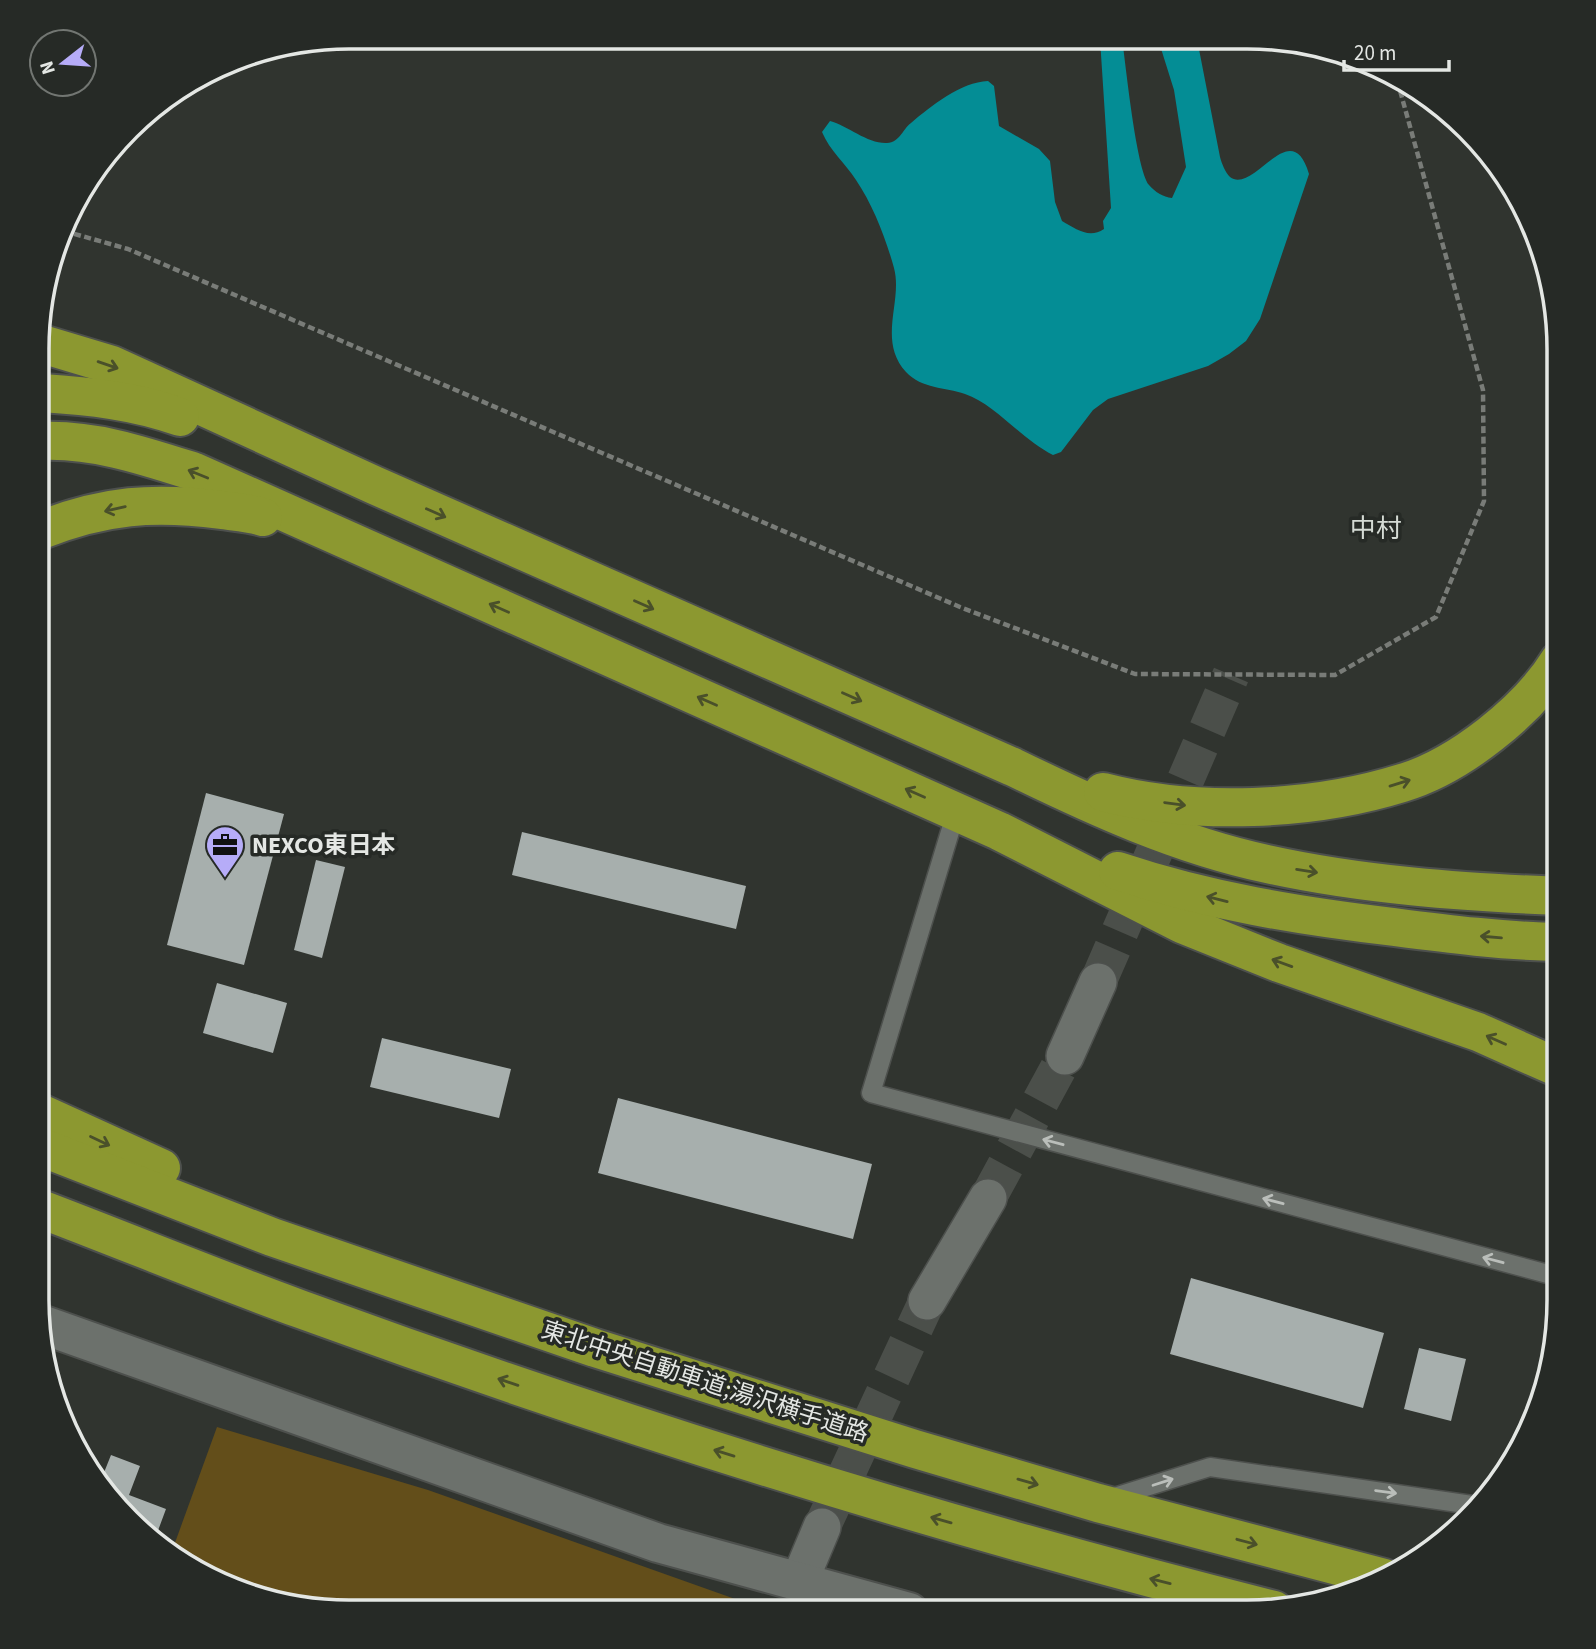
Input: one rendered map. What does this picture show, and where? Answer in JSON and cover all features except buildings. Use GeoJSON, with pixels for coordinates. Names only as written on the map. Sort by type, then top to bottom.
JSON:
{"type":"FeatureCollection","features":[{"type":"Feature","properties":{"kind":"highway"},"geometry":{"type":"LineString","coordinates":[[49,346],[112,365],[374,485],[1101,809],[1178,839],[1266,864],[1366,881],[1462,891],[1547,895]]}},
{"type":"Feature","properties":{"kind":"highway"},"geometry":{"type":"LineString","coordinates":[[49,393],[87,396],[160,409],[374,485]]}},
{"type":"Feature","properties":{"kind":"highway"},"geometry":{"type":"LineString","coordinates":[[49,441],[66,440],[145,456],[195,472],[999,831],[1182,924],[1279,962],[1478,1032],[1547,1063]]}},
{"type":"Feature","properties":{"kind":"highway"},"geometry":{"type":"LineString","coordinates":[[49,527],[126,506],[188,506],[258,515],[350,541]]}},
{"type":"Feature","properties":{"kind":"highway"},"geometry":{"type":"LineString","coordinates":[[1013,768],[1119,796],[1193,806],[1275,806],[1344,797],[1405,783],[1457,758],[1509,720],[1547,678]]}},
{"type":"Feature","properties":{"kind":"highway"},"geometry":{"type":"LineString","coordinates":[[999,831],[1157,884],[1252,907],[1445,934],[1547,941]]}},
{"type":"Feature","properties":{"kind":"highway"},"geometry":{"type":"LineString","coordinates":[[49,1117],[233,1200],[629,1347],[915,1449]]}},
{"type":"Feature","properties":{"kind":"highway","name":"東北中央自動車道;湯沢横手道路"},"geometry":{"type":"LineString","coordinates":[[49,1150],[285,1242],[595,1348],[915,1449],[1098,1503],[1369,1574]]}},
{"type":"Feature","properties":{"kind":"highway"},"geometry":{"type":"LineString","coordinates":[[49,1212],[299,1309],[605,1416],[898,1508],[1141,1577],[1234,1600]]}},
{"type":"Feature","properties":{"kind":"street"},"geometry":{"type":"LineString","coordinates":[[1065,1056],[1098,982]]}},
{"type":"Feature","properties":{"kind":"street"},"geometry":{"type":"LineString","coordinates":[[927,1301],[988,1198]]}},
{"type":"Feature","properties":{"kind":"street"},"geometry":{"type":"LineString","coordinates":[[51,1328],[658,1543],[865,1600]]}},
{"type":"Feature","properties":{"kind":"street"},"geometry":{"type":"LineString","coordinates":[[799,1582],[822,1527]]}},
{"type":"Feature","properties":{"kind":"lane"},"geometry":{"type":"LineString","coordinates":[[956,812],[871,1093],[1547,1274]]}},
{"type":"Feature","properties":{"kind":"lane"},"geometry":{"type":"LineString","coordinates":[[1098,1503],[1210,1467],[1467,1504]]}},
{"type":"Feature","properties":{"kind":"path"},"geometry":{"type":"LineString","coordinates":[[72,233],[128,249],[960,607],[1135,674],[1335,675],[1436,617],[1483,501],[1483,390],[1400,91]]}},
{"type":"Feature","properties":{"kind":"shaded area"},"geometry":{"type":"Polygon","coordinates":[[[217,1427],[428,1490],[738,1600],[329,1599],[290,1594],[252,1584],[216,1569],[174,1544],[217,1427]]]}},
{"type":"Feature","properties":{"kind":"water"},"geometry":{"type":"Polygon","coordinates":[[[1101,49],[1123,49],[1132,115],[1144,175],[1149,185],[1165,197],[1172,198],[1186,167],[1174,90],[1161,49],[1199,49],[1220,157],[1230,177],[1240,180],[1250,176],[1282,153],[1292,151],[1301,157],[1309,174],[1260,319],[1246,341],[1208,366],[1108,399],[1093,410],[1061,452],[1053,455],[1030,441],[976,399],[926,385],[906,372],[893,347],[892,321],[896,281],[887,246],[862,190],[822,132],[830,121],[873,141],[891,142],[919,116],[947,96],[967,86],[988,81],[994,86],[999,126],[1039,149],[1050,161],[1055,202],[1062,221],[1083,232],[1098,232],[1104,229],[1103,221],[1111,208],[1101,49]]]}},
{"type":"Feature","properties":{"kind":"tunnel"},"geometry":{"type":"LineString","coordinates":[[1098,982],[1231,675]]}},
{"type":"Feature","properties":{"kind":"tunnel"},"geometry":{"type":"LineString","coordinates":[[988,1198],[1065,1056]]}},
{"type":"Feature","properties":{"kind":"tunnel"},"geometry":{"type":"LineString","coordinates":[[822,1527],[927,1301]]}},
{"type":"Feature","properties":{"kind":"place","name":"NEXCO東日本"},"geometry":{"type":"Point","coordinates":[225,879]}},
{"type":"Feature","properties":{"kind":"district","name":"中村"},"geometry":{"type":"Point","coordinates":[1376,528]}}]}
